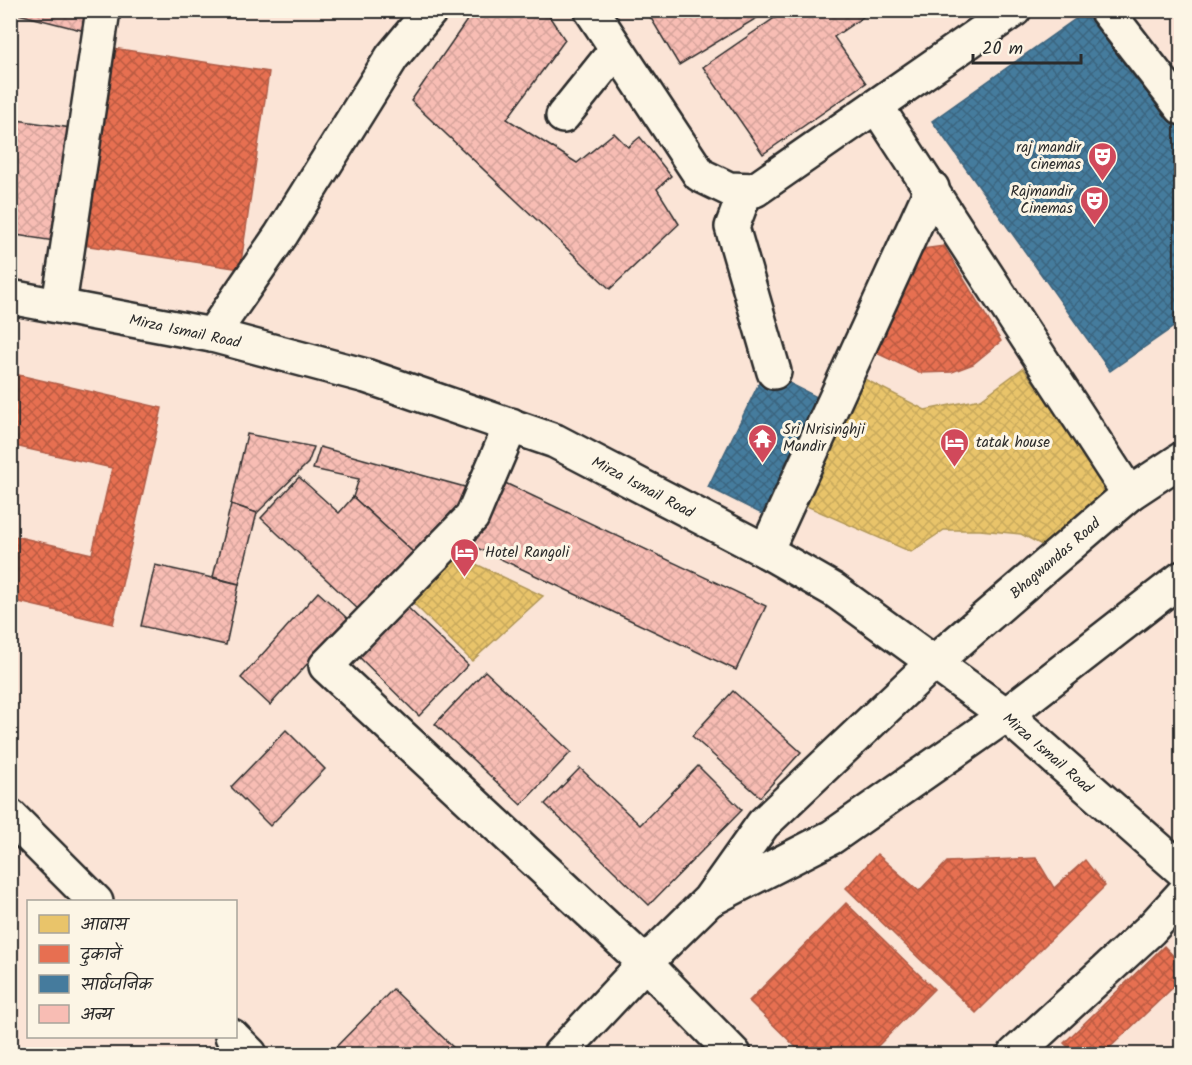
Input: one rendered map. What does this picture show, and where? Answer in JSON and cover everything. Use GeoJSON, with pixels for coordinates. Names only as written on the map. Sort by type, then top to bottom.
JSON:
{"type":"FeatureCollection","features":[{"type":"Feature","properties":{"kind":"main road"},"geometry":{"type":"LineString","coordinates":[[59,305],[104,10]]}},
{"type":"Feature","properties":{"kind":"main road"},"geometry":{"type":"LineString","coordinates":[[212,335],[281,235],[392,57],[431,10]]}},
{"type":"Feature","properties":{"kind":"main road"},"geometry":{"type":"LineString","coordinates":[[591,10],[700,175],[729,189],[746,190],[755,190],[1014,10]]}},
{"type":"Feature","properties":{"kind":"main road"},"geometry":{"type":"LineString","coordinates":[[1106,10],[1182,108]]}},
{"type":"Feature","properties":{"kind":"main road"},"geometry":{"type":"LineString","coordinates":[[563,116],[616,50]]}},
{"type":"Feature","properties":{"kind":"main road"},"geometry":{"type":"LineString","coordinates":[[877,107],[1129,494]]}},
{"type":"Feature","properties":{"kind":"main road"},"geometry":{"type":"LineString","coordinates":[[766,550],[932,189]]}},
{"type":"Feature","properties":{"kind":"main road"},"geometry":{"type":"LineString","coordinates":[[746,190],[732,227],[774,372]]}},
{"type":"Feature","properties":{"kind":"main road","name":"Mirza Ismail Road"},"geometry":{"type":"LineString","coordinates":[[10,297],[212,335],[366,376],[555,441],[766,550],[834,590],[1006,716],[1182,870]]}},
{"type":"Feature","properties":{"kind":"main road"},"geometry":{"type":"LineString","coordinates":[[511,425],[472,517],[326,666],[645,963],[734,1054]]}},
{"type":"Feature","properties":{"kind":"main road","name":"Bhagwandas Road"},"geometry":{"type":"LineString","coordinates":[[709,900],[763,824],[933,663],[1129,494],[1182,459]]}},
{"type":"Feature","properties":{"kind":"main road"},"geometry":{"type":"LineString","coordinates":[[560,1054],[645,963],[709,900],[832,837],[1006,716],[1182,578]]}},
{"type":"Feature","properties":{"kind":"main road"},"geometry":{"type":"LineString","coordinates":[[10,816],[94,900]]}},
{"type":"Feature","properties":{"kind":"main road"},"geometry":{"type":"LineString","coordinates":[[1015,1054],[1151,929],[1182,895]]}},
{"type":"Feature","properties":{"kind":"main road"},"geometry":{"type":"LineString","coordinates":[[234,1038],[250,1054]]}},
{"type":"Feature","properties":{"kind":"building: आवास"},"geometry":{"type":"Polygon","coordinates":[[[1023,368],[1117,495],[1046,547],[1021,534],[980,530],[944,530],[911,552],[795,501],[857,375],[925,410],[981,399],[1023,368]]]}},
{"type":"Feature","properties":{"kind":"building: आवास"},"geometry":{"type":"Polygon","coordinates":[[[459,556],[543,596],[472,661],[412,602],[459,556]]]}},
{"type":"Feature","properties":{"kind":"building: दुकानें"},"geometry":{"type":"Polygon","coordinates":[[[106,47],[269,72],[240,269],[77,244],[106,47]]]}},
{"type":"Feature","properties":{"kind":"building: दुकानें"},"geometry":{"type":"Polygon","coordinates":[[[944,246],[1001,341],[973,364],[952,372],[919,373],[872,351],[915,250],[944,246]]]}},
{"type":"Feature","properties":{"kind":"building: दुकानें"},"geometry":{"type":"Polygon","coordinates":[[[10,373],[162,408],[113,624],[10,600],[10,535],[92,554],[112,468],[10,445],[10,373]]]}},
{"type":"Feature","properties":{"kind":"building: दुकानें"},"geometry":{"type":"Polygon","coordinates":[[[877,854],[919,891],[947,862],[1036,858],[1054,888],[1085,860],[1105,886],[976,1013],[846,888],[877,854]]]}},
{"type":"Feature","properties":{"kind":"building: दुकानें"},"geometry":{"type":"Polygon","coordinates":[[[846,903],[934,989],[870,1054],[803,1054],[749,1001],[846,903]]]}},
{"type":"Feature","properties":{"kind":"building: दुकानें"},"geometry":{"type":"Polygon","coordinates":[[[1164,946],[1182,965],[1182,979],[1103,1054],[1075,1054],[1064,1043],[1164,946]]]}},
{"type":"Feature","properties":{"kind":"building: सार्वजनिक","name":"Rajmandir Cinemas"},"geometry":{"type":"Polygon","coordinates":[[[1088,10],[1095,10],[1182,132],[1182,321],[1110,371],[932,121],[1088,10]]]}},
{"type":"Feature","properties":{"kind":"building: सार्वजनिक"},"geometry":{"type":"Polygon","coordinates":[[[765,371],[823,400],[766,516],[708,487],[765,371]]]}},
{"type":"Feature","properties":{"kind":"building: अन्य"},"geometry":{"type":"Polygon","coordinates":[[[10,10],[94,10],[89,32],[10,12],[10,10]]]}},
{"type":"Feature","properties":{"kind":"building: अन्य"},"geometry":{"type":"Polygon","coordinates":[[[474,10],[545,10],[565,40],[507,119],[577,163],[614,133],[628,147],[640,137],[671,176],[657,189],[679,224],[610,289],[411,101],[474,10]]]}},
{"type":"Feature","properties":{"kind":"building: अन्य"},"geometry":{"type":"Polygon","coordinates":[[[646,10],[770,10],[679,65],[646,10]]]}},
{"type":"Feature","properties":{"kind":"building: अन्य"},"geometry":{"type":"Polygon","coordinates":[[[786,10],[873,10],[834,37],[866,83],[763,154],[703,67],[786,10]]]}},
{"type":"Feature","properties":{"kind":"building: अन्य"},"geometry":{"type":"Polygon","coordinates":[[[10,119],[71,128],[54,241],[10,234],[10,119]]]}},
{"type":"Feature","properties":{"kind":"building: अन्य"},"geometry":{"type":"Polygon","coordinates":[[[247,434],[314,447],[308,463],[257,513],[231,504],[247,434]]]}},
{"type":"Feature","properties":{"kind":"building: अन्य"},"geometry":{"type":"Polygon","coordinates":[[[320,447],[472,489],[414,553],[353,497],[359,479],[313,469],[320,447]]]}},
{"type":"Feature","properties":{"kind":"building: अन्य"},"geometry":{"type":"Polygon","coordinates":[[[299,477],[339,513],[353,497],[414,553],[360,611],[261,518],[299,477]]]}},
{"type":"Feature","properties":{"kind":"building: अन्य"},"geometry":{"type":"Polygon","coordinates":[[[503,482],[766,606],[736,670],[473,546],[503,482]]]}},
{"type":"Feature","properties":{"kind":"building: अन्य"},"geometry":{"type":"Polygon","coordinates":[[[231,504],[257,513],[239,584],[213,577],[231,504]]]}},
{"type":"Feature","properties":{"kind":"building: अन्य"},"geometry":{"type":"Polygon","coordinates":[[[155,565],[239,584],[226,645],[141,626],[155,565]]]}},
{"type":"Feature","properties":{"kind":"building: अन्य"},"geometry":{"type":"Polygon","coordinates":[[[318,592],[348,619],[270,705],[241,678],[318,592]]]}},
{"type":"Feature","properties":{"kind":"building: अन्य"},"geometry":{"type":"Polygon","coordinates":[[[404,604],[468,665],[419,716],[356,654],[404,604]]]}},
{"type":"Feature","properties":{"kind":"building: अन्य"},"geometry":{"type":"Polygon","coordinates":[[[485,671],[571,752],[521,805],[435,724],[485,671]]]}},
{"type":"Feature","properties":{"kind":"building: अन्य"},"geometry":{"type":"Polygon","coordinates":[[[733,691],[801,752],[760,797],[692,736],[733,691]]]}},
{"type":"Feature","properties":{"kind":"building: अन्य"},"geometry":{"type":"Polygon","coordinates":[[[286,730],[325,769],[270,826],[231,787],[286,730]]]}},
{"type":"Feature","properties":{"kind":"building: अन्य"},"geometry":{"type":"Polygon","coordinates":[[[698,766],[742,810],[649,905],[545,804],[580,768],[640,825],[698,766]]]}},
{"type":"Feature","properties":{"kind":"building: अन्य"},"geometry":{"type":"Polygon","coordinates":[[[393,989],[460,1054],[329,1054],[393,989]]]}},
{"type":"Feature","properties":{"kind":"building: अन्य"},"geometry":{"type":"Polygon","coordinates":[[[1054,1047],[1061,1054],[1046,1054],[1054,1047]]]}},
{"type":"Feature","properties":{"kind":"place","name":"raj mandir cinemas"},"geometry":{"type":"Point","coordinates":[1102,182]}},
{"type":"Feature","properties":{"kind":"place","name":"Rajmandir Cinemas"},"geometry":{"type":"Point","coordinates":[1094,226]}},
{"type":"Feature","properties":{"kind":"place","name":"Sri Nrisinghji Mandir"},"geometry":{"type":"Point","coordinates":[762,464]}},
{"type":"Feature","properties":{"kind":"place","name":"tatak house"},"geometry":{"type":"Point","coordinates":[955,468]}},
{"type":"Feature","properties":{"kind":"place","name":"Hotel Rangoli"},"geometry":{"type":"Point","coordinates":[464,578]}}]}
